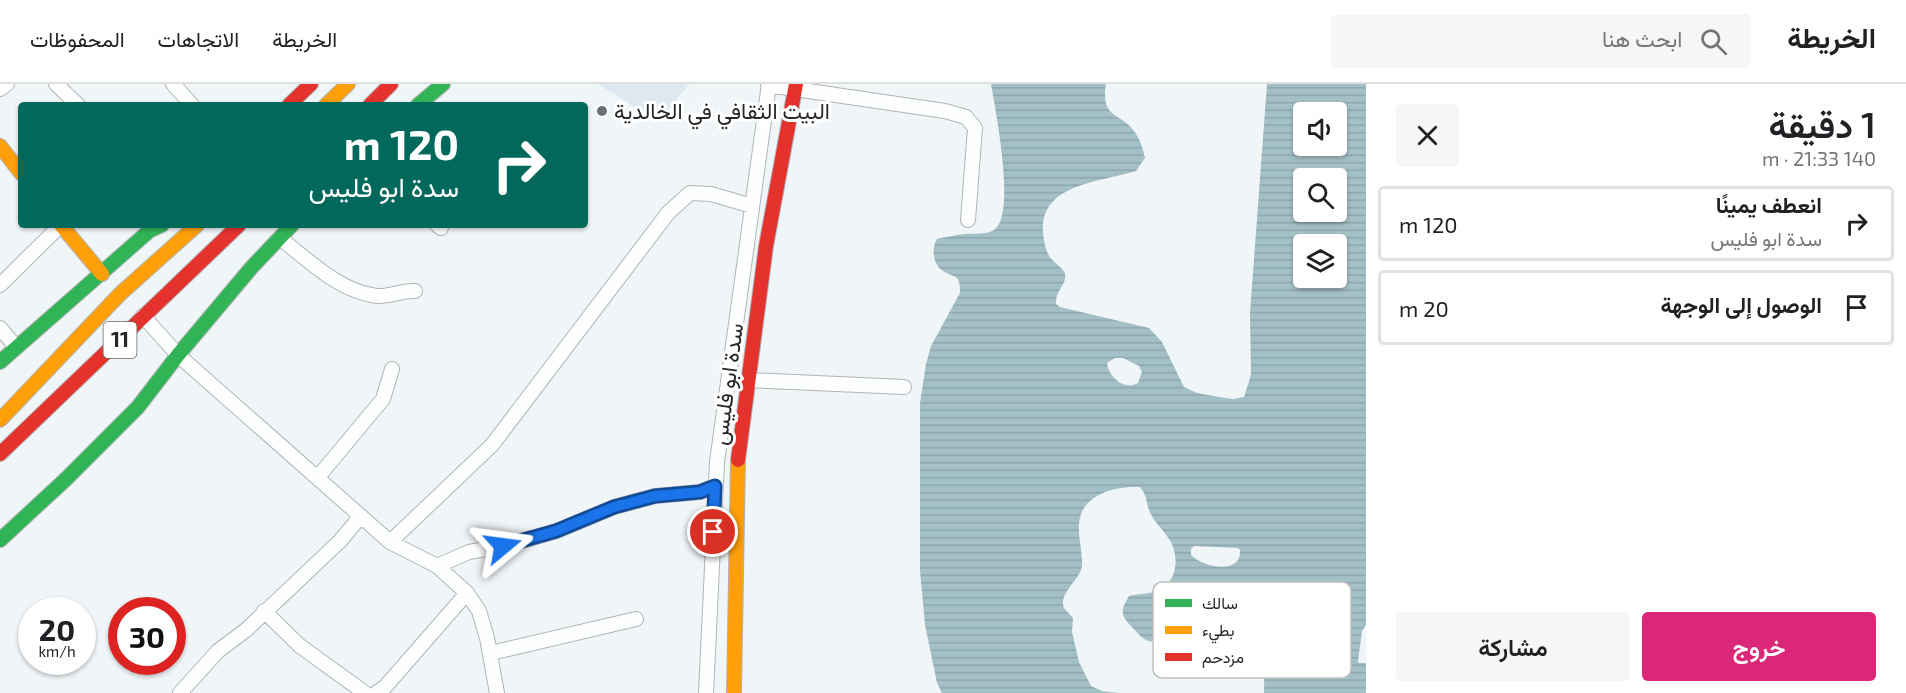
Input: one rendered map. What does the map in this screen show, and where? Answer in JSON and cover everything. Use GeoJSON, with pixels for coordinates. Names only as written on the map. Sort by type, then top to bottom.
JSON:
{"type":"FeatureCollection","features":[{"type":"Feature","properties":{"kind":"main road"},"geometry":{"type":"LineString","coordinates":[[292,102],[311,84]]}},
{"type":"Feature","properties":{"kind":"main road"},"geometry":{"type":"LineString","coordinates":[[329,102],[348,84]]}},
{"type":"Feature","properties":{"kind":"main road"},"geometry":{"type":"LineString","coordinates":[[373,102],[391,84]]}},
{"type":"Feature","properties":{"kind":"main road"},"geometry":{"type":"LineString","coordinates":[[422,102],[443,84]]}},
{"type":"Feature","properties":{"kind":"main road","name":"سدة ابو فليس"},"geometry":{"type":"LineString","coordinates":[[734,693],[735,491],[766,246],[796,87]]}},
{"type":"Feature","properties":{"kind":"main road"},"geometry":{"type":"LineString","coordinates":[[0,146],[18,169]]}},
{"type":"Feature","properties":{"kind":"main road"},"geometry":{"type":"LineString","coordinates":[[64,228],[102,274]]}},
{"type":"Feature","properties":{"kind":"main road"},"geometry":{"type":"LineString","coordinates":[[0,362],[155,228]]}},
{"type":"Feature","properties":{"kind":"main road","name":"11"},"geometry":{"type":"LineString","coordinates":[[0,420],[120,294],[194,228]]}},
{"type":"Feature","properties":{"kind":"main road","name":"11"},"geometry":{"type":"LineString","coordinates":[[0,454],[237,228]]}},
{"type":"Feature","properties":{"kind":"main road"},"geometry":{"type":"LineString","coordinates":[[0,540],[65,480],[138,407],[178,355],[252,267],[289,228]]}},
{"type":"Feature","properties":{"kind":"street"},"geometry":{"type":"LineString","coordinates":[[0,89],[7,84]]}},
{"type":"Feature","properties":{"kind":"street"},"geometry":{"type":"LineString","coordinates":[[56,84],[75,102]]}},
{"type":"Feature","properties":{"kind":"street"},"geometry":{"type":"LineString","coordinates":[[172,84],[189,102]]}},
{"type":"Feature","properties":{"kind":"street"},"geometry":{"type":"LineString","coordinates":[[768,84],[945,111],[966,117],[975,128],[968,220]]}},
{"type":"Feature","properties":{"kind":"street","name":"سدة ابو فليس"},"geometry":{"type":"LineString","coordinates":[[706,693],[715,486],[768,84]]}},
{"type":"Feature","properties":{"kind":"street"},"geometry":{"type":"LineString","coordinates":[[390,542],[492,445],[668,213],[690,193],[711,194],[752,206]]}},
{"type":"Feature","properties":{"kind":"street"},"geometry":{"type":"LineString","coordinates":[[0,285],[58,228]]}},
{"type":"Feature","properties":{"kind":"street"},"geometry":{"type":"LineString","coordinates":[[280,238],[339,282],[361,292],[380,296],[405,290],[415,291]]}},
{"type":"Feature","properties":{"kind":"street"},"geometry":{"type":"LineString","coordinates":[[144,316],[178,355],[390,542],[437,566],[467,593],[479,611],[491,653],[497,693]]}},
{"type":"Feature","properties":{"kind":"street"},"geometry":{"type":"LineString","coordinates":[[0,328],[16,347]]}},
{"type":"Feature","properties":{"kind":"street"},"geometry":{"type":"LineString","coordinates":[[318,477],[383,399],[392,369]]}},
{"type":"Feature","properties":{"kind":"street"},"geometry":{"type":"LineString","coordinates":[[748,380],[904,387]]}},
{"type":"Feature","properties":{"kind":"street"},"geometry":{"type":"LineString","coordinates":[[437,566],[469,552],[503,546],[556,531],[614,507],[655,496],[700,492],[715,486]]}},
{"type":"Feature","properties":{"kind":"street"},"geometry":{"type":"LineString","coordinates":[[180,693],[218,651],[246,630],[340,541],[360,516]]}},
{"type":"Feature","properties":{"kind":"street"},"geometry":{"type":"LineString","coordinates":[[376,693],[385,687],[467,593]]}},
{"type":"Feature","properties":{"kind":"street"},"geometry":{"type":"LineString","coordinates":[[264,611],[300,646],[365,693]]}},
{"type":"Feature","properties":{"kind":"street"},"geometry":{"type":"LineString","coordinates":[[491,653],[636,619]]}},
{"type":"Feature","properties":{"kind":"shaded area"},"geometry":{"type":"Polygon","coordinates":[[[598,84],[689,84],[664,115],[651,117],[598,84]]]}},
{"type":"Feature","properties":{"kind":"water"},"geometry":{"type":"Polygon","coordinates":[[[991,84],[1106,84],[1105,96],[1109,110],[1136,134],[1145,158],[1136,171],[1068,191],[1055,200],[1046,212],[1043,228],[1046,249],[1050,258],[1065,274],[1056,304],[1060,307],[1149,328],[1162,342],[1184,387],[1197,393],[1233,399],[1244,397],[1251,375],[1250,313],[1267,84],[1366,84],[1366,625],[1362,631],[1358,661],[1366,663],[1366,693],[1264,693],[1264,678],[1351,678],[1351,582],[1169,582],[1176,560],[1173,545],[1152,516],[1140,487],[1130,487],[1110,490],[1086,505],[1079,524],[1081,571],[1063,602],[1064,608],[1073,618],[1072,632],[1079,662],[1091,686],[1102,691],[1119,693],[942,693],[937,683],[925,625],[920,571],[920,403],[931,346],[960,293],[957,278],[937,265],[934,247],[937,239],[986,233],[992,231],[1000,223],[1003,207],[1003,163],[991,84]],[[1115,358],[1107,363],[1114,378],[1123,384],[1138,383],[1142,372],[1139,366],[1123,358],[1115,358]],[[1194,546],[1191,549],[1191,555],[1212,566],[1228,566],[1239,558],[1238,548],[1194,546]]]}},
{"type":"Feature","properties":{"kind":"water"},"geometry":{"type":"Polygon","coordinates":[[[1153,592],[1153,642],[1141,636],[1124,618],[1125,604],[1129,596],[1153,592]]]}},
{"type":"Feature","properties":{"kind":"traffic: fast"},"geometry":{"type":"LineString","coordinates":[[422,102],[443,84]]}},
{"type":"Feature","properties":{"kind":"traffic: fast"},"geometry":{"type":"LineString","coordinates":[[0,362],[153,228]]}},
{"type":"Feature","properties":{"kind":"traffic: fast"},"geometry":{"type":"LineString","coordinates":[[151,230],[155,228]]}},
{"type":"Feature","properties":{"kind":"traffic: fast"},"geometry":{"type":"LineString","coordinates":[[0,540],[65,480],[138,407],[178,355],[252,267],[289,228]]}},
{"type":"Feature","properties":{"kind":"traffic: slow"},"geometry":{"type":"LineString","coordinates":[[329,102],[348,84]]}},
{"type":"Feature","properties":{"kind":"traffic: slow"},"geometry":{"type":"LineString","coordinates":[[0,146],[18,169]]}},
{"type":"Feature","properties":{"kind":"traffic: slow"},"geometry":{"type":"LineString","coordinates":[[64,228],[102,274]]}},
{"type":"Feature","properties":{"kind":"traffic: slow"},"geometry":{"type":"LineString","coordinates":[[0,420],[120,294],[194,228]]}},
{"type":"Feature","properties":{"kind":"traffic: slow"},"geometry":{"type":"LineString","coordinates":[[734,693],[738,460]]}},
{"type":"Feature","properties":{"kind":"traffic: jam"},"geometry":{"type":"LineString","coordinates":[[292,102],[311,84]]}},
{"type":"Feature","properties":{"kind":"traffic: jam"},"geometry":{"type":"LineString","coordinates":[[373,102],[391,84]]}},
{"type":"Feature","properties":{"kind":"traffic: jam"},"geometry":{"type":"LineString","coordinates":[[738,460],[766,246],[796,84]]}},
{"type":"Feature","properties":{"kind":"traffic: jam"},"geometry":{"type":"LineString","coordinates":[[0,454],[236,228]]}},
{"type":"Feature","properties":{"kind":"place","name":"البيت الثقافي في الخالدية"},"geometry":{"type":"Point","coordinates":[602,111]}},
{"type":"Feature","properties":{"kind":"route"},"geometry":{"type":"LineString","coordinates":[[503,546],[556,531],[614,507],[655,496],[700,492],[715,486],[713,532]]}}]}
